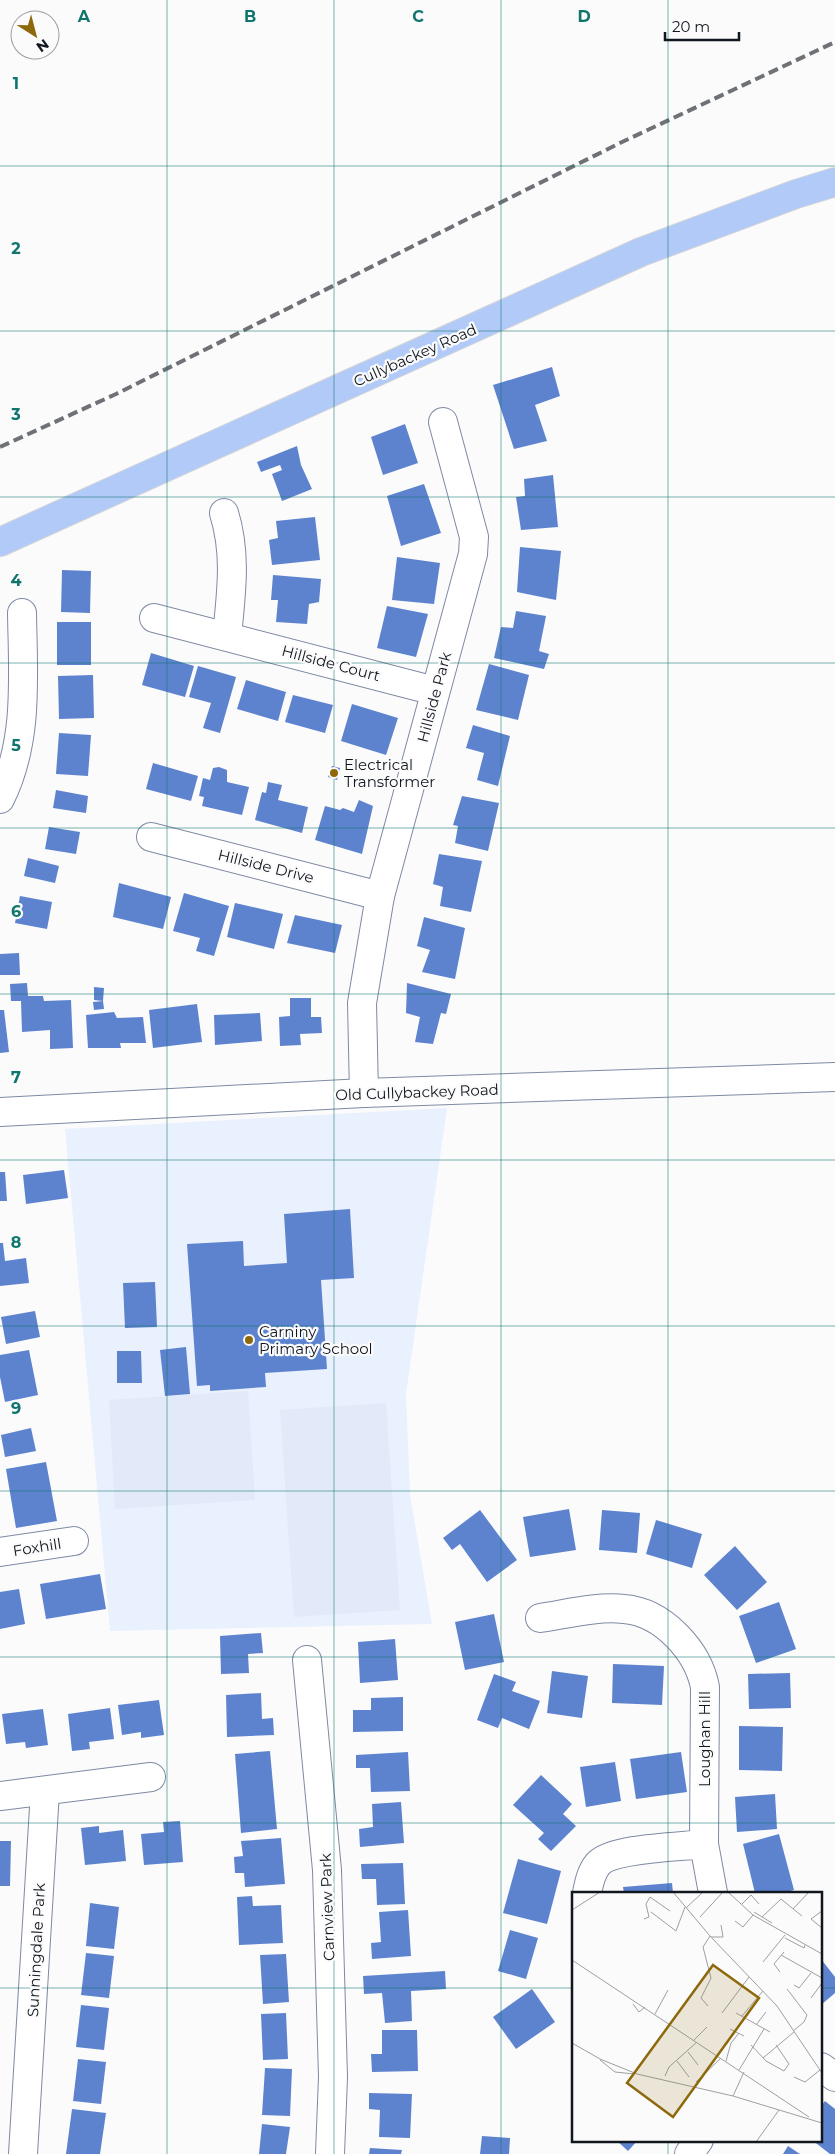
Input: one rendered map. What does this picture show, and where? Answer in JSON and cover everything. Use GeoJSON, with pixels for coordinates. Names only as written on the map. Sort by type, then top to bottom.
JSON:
{"type":"FeatureCollection","features":[{"type":"Feature","properties":{"kind":"main road","name":"Cullybackey Road"},"geometry":{"type":"LineString","coordinates":[[0,542],[641,252],[796,194],[835,182]]}},
{"type":"Feature","properties":{"kind":"street","name":"Hillside Park"},"geometry":{"type":"LineString","coordinates":[[364,1093],[362,1003],[380,896],[474,546],[474,537],[443,422]]}},
{"type":"Feature","properties":{"kind":"street"},"geometry":{"type":"LineString","coordinates":[[224,513],[232,544],[233,564],[227,636]]}},
{"type":"Feature","properties":{"kind":"street"},"geometry":{"type":"LineString","coordinates":[[0,799],[10,777],[20,739],[12,667],[22,613]]}},
{"type":"Feature","properties":{"kind":"street","name":"Hillside Court"},"geometry":{"type":"LineString","coordinates":[[154,618],[435,691]]}},
{"type":"Feature","properties":{"kind":"street","name":"Hillside Drive"},"geometry":{"type":"LineString","coordinates":[[151,837],[380,896]]}},
{"type":"Feature","properties":{"kind":"street","name":"Old Cullybackey Road"},"geometry":{"type":"LineString","coordinates":[[0,1112],[364,1093],[835,1077]]}},
{"type":"Feature","properties":{"kind":"street","name":"Foxhill"},"geometry":{"type":"LineString","coordinates":[[0,1552],[74,1541]]}},
{"type":"Feature","properties":{"kind":"street","name":"Loughan Hill"},"geometry":{"type":"LineString","coordinates":[[540,1618],[598,1610],[625,1609],[659,1622],[675,1635],[688,1650],[700,1671],[705,1688],[704,1844],[713,1892]]}},
{"type":"Feature","properties":{"kind":"street","name":"Carnview Park"},"geometry":{"type":"LineString","coordinates":[[307,1660],[327,1870],[333,2077],[330,2154]]}},
{"type":"Feature","properties":{"kind":"street"},"geometry":{"type":"LineString","coordinates":[[0,1796],[151,1777]]}},
{"type":"Feature","properties":{"kind":"street","name":"Sunningdale Park"},"geometry":{"type":"LineString","coordinates":[[23,2154],[45,1790]]}},
{"type":"Feature","properties":{"kind":"street"},"geometry":{"type":"LineString","coordinates":[[587,1892],[596,1865],[611,1855],[704,1844]]}},
{"type":"Feature","properties":{"kind":"street"},"geometry":{"type":"LineString","coordinates":[[822,2068],[835,2077]]}},
{"type":"Feature","properties":{"kind":"street"},"geometry":{"type":"LineString","coordinates":[[689,2154],[698,2142]]}},
{"type":"Feature","properties":{"kind":"shaded area","name":"Carniny Primary School"},"geometry":{"type":"Polygon","coordinates":[[[447,1108],[406,1394],[410,1495],[432,1624],[110,1631],[65,1129],[447,1108]]]}},
{"type":"Feature","properties":{"kind":"shaded area"},"geometry":{"type":"Polygon","coordinates":[[[248,1391],[255,1500],[115,1509],[109,1400],[248,1391]]]}},
{"type":"Feature","properties":{"kind":"shaded area"},"geometry":{"type":"Polygon","coordinates":[[[386,1403],[400,1610],[294,1617],[280,1410],[386,1403]]]}},
{"type":"Feature","properties":{"kind":"building"},"geometry":{"type":"Polygon","coordinates":[[[552,367],[560,396],[535,405],[547,441],[514,449],[493,385],[552,367]]]}},
{"type":"Feature","properties":{"kind":"building"},"geometry":{"type":"Polygon","coordinates":[[[405,424],[418,463],[383,475],[371,437],[405,424]]]}},
{"type":"Feature","properties":{"kind":"building"},"geometry":{"type":"Polygon","coordinates":[[[297,446],[301,465],[312,489],[282,501],[272,474],[282,470],[280,465],[261,472],[257,462],[297,446]]]}},
{"type":"Feature","properties":{"kind":"building"},"geometry":{"type":"Polygon","coordinates":[[[553,475],[558,527],[521,530],[516,497],[525,496],[524,479],[553,475]]]}},
{"type":"Feature","properties":{"kind":"building"},"geometry":{"type":"Polygon","coordinates":[[[424,484],[441,533],[401,546],[387,496],[424,484]]]}},
{"type":"Feature","properties":{"kind":"building"},"geometry":{"type":"Polygon","coordinates":[[[315,517],[320,560],[272,565],[269,540],[278,538],[276,521],[315,517]]]}},
{"type":"Feature","properties":{"kind":"building"},"geometry":{"type":"Polygon","coordinates":[[[520,547],[561,551],[556,600],[517,592],[520,547]]]}},
{"type":"Feature","properties":{"kind":"building"},"geometry":{"type":"Polygon","coordinates":[[[397,557],[440,563],[434,604],[392,600],[397,557]]]}},
{"type":"Feature","properties":{"kind":"building"},"geometry":{"type":"Polygon","coordinates":[[[62,570],[91,571],[90,613],[61,612],[62,570]]]}},
{"type":"Feature","properties":{"kind":"building"},"geometry":{"type":"Polygon","coordinates":[[[273,575],[321,579],[319,602],[309,604],[307,624],[276,622],[278,600],[271,600],[273,575]]]}},
{"type":"Feature","properties":{"kind":"building"},"geometry":{"type":"Polygon","coordinates":[[[387,606],[428,614],[416,657],[377,648],[387,606]]]}},
{"type":"Feature","properties":{"kind":"building"},"geometry":{"type":"Polygon","coordinates":[[[516,611],[546,616],[539,651],[549,654],[544,669],[494,658],[501,627],[513,628],[516,611]]]}},
{"type":"Feature","properties":{"kind":"building"},"geometry":{"type":"Polygon","coordinates":[[[57,622],[91,622],[91,665],[57,665],[57,622]]]}},
{"type":"Feature","properties":{"kind":"building"},"geometry":{"type":"Polygon","coordinates":[[[151,653],[194,666],[185,697],[142,685],[151,653]]]}},
{"type":"Feature","properties":{"kind":"building"},"geometry":{"type":"Polygon","coordinates":[[[489,664],[529,675],[518,720],[476,710],[489,664]]]}},
{"type":"Feature","properties":{"kind":"building"},"geometry":{"type":"Polygon","coordinates":[[[198,666],[236,677],[220,733],[203,728],[211,703],[189,697],[198,666]]]}},
{"type":"Feature","properties":{"kind":"building"},"geometry":{"type":"Polygon","coordinates":[[[93,675],[94,718],[59,719],[58,676],[93,675]]]}},
{"type":"Feature","properties":{"kind":"building"},"geometry":{"type":"Polygon","coordinates":[[[246,680],[286,692],[278,721],[237,709],[246,680]]]}},
{"type":"Feature","properties":{"kind":"building"},"geometry":{"type":"Polygon","coordinates":[[[293,695],[333,705],[325,733],[285,722],[293,695]]]}},
{"type":"Feature","properties":{"kind":"building"},"geometry":{"type":"Polygon","coordinates":[[[352,704],[398,718],[386,755],[341,741],[352,704]]]}},
{"type":"Feature","properties":{"kind":"building"},"geometry":{"type":"Polygon","coordinates":[[[473,725],[510,736],[498,786],[477,780],[484,753],[466,748],[473,725]]]}},
{"type":"Feature","properties":{"kind":"building"},"geometry":{"type":"Polygon","coordinates":[[[59,733],[91,735],[88,776],[56,774],[59,733]]]}},
{"type":"Feature","properties":{"kind":"building"},"geometry":{"type":"Polygon","coordinates":[[[153,763],[198,776],[191,801],[146,789],[153,763]]]}},
{"type":"Feature","properties":{"kind":"building","name":"Electrical Transformer"},"geometry":{"type":"Polygon","coordinates":[[[332,766],[340,768],[337,780],[328,777],[332,766]]]}},
{"type":"Feature","properties":{"kind":"building"},"geometry":{"type":"Polygon","coordinates":[[[219,767],[227,770],[227,782],[249,787],[242,815],[202,806],[204,797],[199,796],[203,778],[210,780],[213,768],[219,767]]]}},
{"type":"Feature","properties":{"kind":"building"},"geometry":{"type":"Polygon","coordinates":[[[268,782],[282,785],[278,800],[308,807],[302,833],[255,820],[262,792],[266,793],[268,782]]]}},
{"type":"Feature","properties":{"kind":"building"},"geometry":{"type":"Polygon","coordinates":[[[56,790],[88,796],[86,813],[53,808],[56,790]]]}},
{"type":"Feature","properties":{"kind":"building"},"geometry":{"type":"Polygon","coordinates":[[[462,796],[499,803],[488,851],[455,843],[458,826],[453,825],[462,796]]]}},
{"type":"Feature","properties":{"kind":"building"},"geometry":{"type":"Polygon","coordinates":[[[359,800],[373,806],[362,854],[315,840],[325,806],[340,810],[343,808],[354,812],[359,800]]]}},
{"type":"Feature","properties":{"kind":"building"},"geometry":{"type":"Polygon","coordinates":[[[49,827],[80,832],[76,854],[45,849],[49,827]]]}},
{"type":"Feature","properties":{"kind":"building"},"geometry":{"type":"Polygon","coordinates":[[[439,854],[482,861],[471,912],[440,906],[443,887],[433,884],[439,854]]]}},
{"type":"Feature","properties":{"kind":"building"},"geometry":{"type":"Polygon","coordinates":[[[28,858],[59,866],[55,883],[24,876],[28,858]]]}},
{"type":"Feature","properties":{"kind":"building"},"geometry":{"type":"Polygon","coordinates":[[[119,883],[171,897],[163,929],[113,917],[119,883]]]}},
{"type":"Feature","properties":{"kind":"building"},"geometry":{"type":"Polygon","coordinates":[[[184,893],[229,906],[214,956],[196,951],[200,938],[173,931],[184,893]]]}},
{"type":"Feature","properties":{"kind":"building"},"geometry":{"type":"Polygon","coordinates":[[[20,896],[52,902],[47,929],[15,923],[20,896]]]}},
{"type":"Feature","properties":{"kind":"building"},"geometry":{"type":"Polygon","coordinates":[[[235,903],[283,914],[274,949],[227,937],[235,903]]]}},
{"type":"Feature","properties":{"kind":"building"},"geometry":{"type":"Polygon","coordinates":[[[295,915],[342,925],[335,953],[287,943],[295,915]]]}},
{"type":"Feature","properties":{"kind":"building"},"geometry":{"type":"Polygon","coordinates":[[[424,917],[465,928],[455,979],[422,972],[430,950],[417,946],[424,917]]]}},
{"type":"Feature","properties":{"kind":"building"},"geometry":{"type":"Polygon","coordinates":[[[19,953],[20,975],[0,975],[0,954],[19,953]]]}},
{"type":"Feature","properties":{"kind":"building"},"geometry":{"type":"Polygon","coordinates":[[[27,983],[28,996],[43,996],[44,1001],[71,1000],[73,1048],[50,1049],[50,1030],[22,1032],[21,1001],[11,1001],[10,984],[27,983]]]}},
{"type":"Feature","properties":{"kind":"building"},"geometry":{"type":"Polygon","coordinates":[[[407,983],[451,994],[446,1014],[441,1013],[433,1044],[415,1042],[420,1017],[406,1013],[407,983]]]}},
{"type":"Feature","properties":{"kind":"building"},"geometry":{"type":"Polygon","coordinates":[[[94,987],[104,988],[103,1001],[94,1000],[94,987]]]}},
{"type":"Feature","properties":{"kind":"building"},"geometry":{"type":"Polygon","coordinates":[[[290,998],[311,998],[311,1017],[321,1017],[322,1033],[300,1034],[301,1045],[280,1046],[279,1017],[290,1016],[290,998]]]}},
{"type":"Feature","properties":{"kind":"building"},"geometry":{"type":"Polygon","coordinates":[[[103,1001],[104,1009],[94,1010],[93,1002],[103,1001]]]}},
{"type":"Feature","properties":{"kind":"building"},"geometry":{"type":"Polygon","coordinates":[[[197,1004],[202,1042],[153,1048],[149,1010],[197,1004]]]}},
{"type":"Feature","properties":{"kind":"building"},"geometry":{"type":"Polygon","coordinates":[[[0,1010],[4,1010],[9,1052],[0,1053],[0,1010]]]}},
{"type":"Feature","properties":{"kind":"building"},"geometry":{"type":"Polygon","coordinates":[[[114,1012],[117,1018],[143,1017],[146,1043],[120,1043],[121,1048],[88,1048],[86,1015],[114,1012]]]}},
{"type":"Feature","properties":{"kind":"building"},"geometry":{"type":"Polygon","coordinates":[[[260,1013],[262,1041],[215,1045],[214,1015],[260,1013]]]}},
{"type":"Feature","properties":{"kind":"building"},"geometry":{"type":"Polygon","coordinates":[[[64,1170],[68,1198],[26,1204],[23,1175],[64,1170]]]}},
{"type":"Feature","properties":{"kind":"building"},"geometry":{"type":"Polygon","coordinates":[[[0,1172],[5,1172],[7,1201],[0,1201],[0,1172]]]}},
{"type":"Feature","properties":{"kind":"building","name":"Carniny Primary School"},"geometry":{"type":"Polygon","coordinates":[[[350,1209],[354,1278],[321,1280],[327,1369],[265,1373],[266,1387],[210,1391],[210,1385],[197,1386],[187,1244],[243,1241],[244,1266],[287,1263],[284,1214],[350,1209]]]}},
{"type":"Feature","properties":{"kind":"building"},"geometry":{"type":"Polygon","coordinates":[[[0,1243],[3,1243],[5,1261],[26,1258],[29,1283],[0,1286],[0,1243]]]}},
{"type":"Feature","properties":{"kind":"building"},"geometry":{"type":"Polygon","coordinates":[[[155,1282],[157,1327],[125,1328],[123,1283],[155,1282]]]}},
{"type":"Feature","properties":{"kind":"building"},"geometry":{"type":"Polygon","coordinates":[[[35,1311],[40,1337],[6,1344],[1,1317],[35,1311]]]}},
{"type":"Feature","properties":{"kind":"building"},"geometry":{"type":"Polygon","coordinates":[[[186,1347],[190,1394],[165,1396],[160,1350],[186,1347]]]}},
{"type":"Feature","properties":{"kind":"building"},"geometry":{"type":"Polygon","coordinates":[[[29,1350],[38,1395],[5,1402],[0,1377],[0,1355],[29,1350]]]}},
{"type":"Feature","properties":{"kind":"building"},"geometry":{"type":"Polygon","coordinates":[[[117,1351],[141,1351],[142,1383],[117,1383],[117,1351]]]}},
{"type":"Feature","properties":{"kind":"building"},"geometry":{"type":"Polygon","coordinates":[[[31,1428],[36,1451],[5,1457],[1,1435],[31,1428]]]}},
{"type":"Feature","properties":{"kind":"building"},"geometry":{"type":"Polygon","coordinates":[[[46,1462],[57,1521],[16,1528],[6,1469],[46,1462]]]}},
{"type":"Feature","properties":{"kind":"building"},"geometry":{"type":"Polygon","coordinates":[[[569,1509],[576,1550],[530,1557],[523,1517],[569,1509]]]}},
{"type":"Feature","properties":{"kind":"building"},"geometry":{"type":"Polygon","coordinates":[[[480,1510],[517,1560],[487,1582],[460,1544],[452,1550],[443,1538],[480,1510]]]}},
{"type":"Feature","properties":{"kind":"building"},"geometry":{"type":"Polygon","coordinates":[[[602,1510],[640,1513],[637,1553],[599,1550],[602,1510]]]}},
{"type":"Feature","properties":{"kind":"building"},"geometry":{"type":"Polygon","coordinates":[[[656,1520],[702,1534],[692,1568],[646,1554],[656,1520]]]}},
{"type":"Feature","properties":{"kind":"building"},"geometry":{"type":"Polygon","coordinates":[[[735,1546],[767,1582],[737,1610],[704,1575],[735,1546]]]}},
{"type":"Feature","properties":{"kind":"building"},"geometry":{"type":"Polygon","coordinates":[[[100,1574],[106,1609],[46,1619],[40,1584],[100,1574]]]}},
{"type":"Feature","properties":{"kind":"building"},"geometry":{"type":"Polygon","coordinates":[[[19,1589],[25,1624],[0,1629],[0,1592],[19,1589]]]}},
{"type":"Feature","properties":{"kind":"building"},"geometry":{"type":"Polygon","coordinates":[[[779,1602],[796,1649],[756,1663],[739,1616],[779,1602]]]}},
{"type":"Feature","properties":{"kind":"building"},"geometry":{"type":"Polygon","coordinates":[[[494,1614],[504,1662],[465,1670],[455,1622],[494,1614]]]}},
{"type":"Feature","properties":{"kind":"building"},"geometry":{"type":"Polygon","coordinates":[[[261,1633],[263,1653],[248,1654],[249,1673],[221,1674],[220,1636],[261,1633]]]}},
{"type":"Feature","properties":{"kind":"building"},"geometry":{"type":"Polygon","coordinates":[[[395,1639],[398,1680],[360,1683],[358,1642],[395,1639]]]}},
{"type":"Feature","properties":{"kind":"building"},"geometry":{"type":"Polygon","coordinates":[[[613,1664],[664,1666],[662,1705],[612,1703],[613,1664]]]}},
{"type":"Feature","properties":{"kind":"building"},"geometry":{"type":"Polygon","coordinates":[[[552,1671],[588,1676],[582,1718],[547,1713],[552,1671]]]}},
{"type":"Feature","properties":{"kind":"building"},"geometry":{"type":"Polygon","coordinates":[[[790,1673],[791,1708],[749,1709],[748,1674],[790,1673]]]}},
{"type":"Feature","properties":{"kind":"building"},"geometry":{"type":"Polygon","coordinates":[[[494,1674],[516,1682],[512,1691],[540,1701],[529,1729],[502,1718],[498,1728],[477,1720],[494,1674]]]}},
{"type":"Feature","properties":{"kind":"building"},"geometry":{"type":"Polygon","coordinates":[[[261,1693],[262,1719],[273,1718],[274,1735],[227,1737],[226,1695],[261,1693]]]}},
{"type":"Feature","properties":{"kind":"building"},"geometry":{"type":"Polygon","coordinates":[[[403,1697],[403,1731],[353,1732],[353,1710],[371,1710],[371,1698],[403,1697]]]}},
{"type":"Feature","properties":{"kind":"building"},"geometry":{"type":"Polygon","coordinates":[[[159,1700],[164,1735],[141,1738],[141,1732],[122,1735],[118,1705],[159,1700]]]}},
{"type":"Feature","properties":{"kind":"building"},"geometry":{"type":"Polygon","coordinates":[[[110,1708],[114,1739],[89,1742],[90,1749],[72,1751],[68,1714],[110,1708]]]}},
{"type":"Feature","properties":{"kind":"building"},"geometry":{"type":"Polygon","coordinates":[[[43,1709],[48,1745],[26,1748],[25,1742],[6,1744],[2,1714],[43,1709]]]}},
{"type":"Feature","properties":{"kind":"building"},"geometry":{"type":"Polygon","coordinates":[[[739,1726],[783,1727],[782,1771],[739,1770],[739,1726]]]}},
{"type":"Feature","properties":{"kind":"building"},"geometry":{"type":"Polygon","coordinates":[[[270,1751],[277,1829],[241,1833],[235,1754],[270,1751]]]}},
{"type":"Feature","properties":{"kind":"building"},"geometry":{"type":"Polygon","coordinates":[[[408,1752],[410,1791],[371,1792],[370,1768],[356,1768],[356,1755],[408,1752]]]}},
{"type":"Feature","properties":{"kind":"building"},"geometry":{"type":"Polygon","coordinates":[[[681,1752],[687,1792],[636,1799],[630,1759],[681,1752]]]}},
{"type":"Feature","properties":{"kind":"building"},"geometry":{"type":"Polygon","coordinates":[[[615,1762],[621,1801],[586,1807],[580,1767],[615,1762]]]}},
{"type":"Feature","properties":{"kind":"building"},"geometry":{"type":"Polygon","coordinates":[[[541,1775],[572,1804],[563,1814],[576,1826],[551,1851],[538,1839],[544,1833],[513,1805],[541,1775]]]}},
{"type":"Feature","properties":{"kind":"building"},"geometry":{"type":"Polygon","coordinates":[[[775,1794],[777,1829],[737,1832],[735,1797],[775,1794]]]}},
{"type":"Feature","properties":{"kind":"building"},"geometry":{"type":"Polygon","coordinates":[[[401,1802],[404,1843],[360,1847],[359,1829],[373,1827],[372,1804],[401,1802]]]}},
{"type":"Feature","properties":{"kind":"building"},"geometry":{"type":"Polygon","coordinates":[[[180,1821],[183,1862],[144,1865],[141,1834],[164,1832],[163,1822],[180,1821]]]}},
{"type":"Feature","properties":{"kind":"building"},"geometry":{"type":"Polygon","coordinates":[[[99,1826],[99,1833],[123,1830],[126,1861],[85,1865],[81,1828],[99,1826]]]}},
{"type":"Feature","properties":{"kind":"building"},"geometry":{"type":"Polygon","coordinates":[[[779,1834],[794,1890],[787,1892],[755,1892],[743,1844],[779,1834]]]}},
{"type":"Feature","properties":{"kind":"building"},"geometry":{"type":"Polygon","coordinates":[[[281,1838],[285,1884],[245,1887],[244,1873],[235,1873],[234,1857],[243,1856],[241,1841],[281,1838]]]}},
{"type":"Feature","properties":{"kind":"building"},"geometry":{"type":"Polygon","coordinates":[[[0,1841],[11,1841],[10,1886],[0,1886],[0,1841]]]}},
{"type":"Feature","properties":{"kind":"building"},"geometry":{"type":"Polygon","coordinates":[[[518,1859],[561,1871],[547,1924],[503,1913],[518,1859]]]}},
{"type":"Feature","properties":{"kind":"building"},"geometry":{"type":"Polygon","coordinates":[[[403,1863],[405,1904],[377,1905],[376,1879],[362,1879],[361,1864],[403,1863]]]}},
{"type":"Feature","properties":{"kind":"building"},"geometry":{"type":"Polygon","coordinates":[[[672,1883],[673,1892],[624,1892],[623,1887],[672,1883]]]}},
{"type":"Feature","properties":{"kind":"building"},"geometry":{"type":"Polygon","coordinates":[[[252,1896],[253,1906],[281,1905],[283,1943],[239,1945],[237,1897],[252,1896]]]}},
{"type":"Feature","properties":{"kind":"building"},"geometry":{"type":"Polygon","coordinates":[[[90,1903],[119,1907],[114,1949],[86,1946],[90,1903]]]}},
{"type":"Feature","properties":{"kind":"building"},"geometry":{"type":"Polygon","coordinates":[[[408,1910],[411,1956],[372,1959],[371,1943],[381,1942],[379,1912],[408,1910]]]}},
{"type":"Feature","properties":{"kind":"building"},"geometry":{"type":"Polygon","coordinates":[[[510,1930],[538,1938],[526,1979],[498,1971],[510,1930]]]}},
{"type":"Feature","properties":{"kind":"building"},"geometry":{"type":"Polygon","coordinates":[[[86,1953],[114,1956],[109,1998],[81,1995],[86,1953]]]}},
{"type":"Feature","properties":{"kind":"building"},"geometry":{"type":"Polygon","coordinates":[[[286,1954],[289,2002],[263,2004],[260,1955],[286,1954]]]}},
{"type":"Feature","properties":{"kind":"building"},"geometry":{"type":"Polygon","coordinates":[[[822,1960],[835,1977],[835,1993],[822,2004],[822,1960]]]}},
{"type":"Feature","properties":{"kind":"building"},"geometry":{"type":"Polygon","coordinates":[[[445,1971],[446,1989],[411,1991],[412,2021],[385,2023],[382,1993],[364,1994],[363,1976],[445,1971]]]}},
{"type":"Feature","properties":{"kind":"building"},"geometry":{"type":"Polygon","coordinates":[[[532,1989],[555,2022],[516,2049],[493,2017],[532,1989]]]}},
{"type":"Feature","properties":{"kind":"building"},"geometry":{"type":"Polygon","coordinates":[[[81,2005],[109,2008],[104,2050],[76,2047],[81,2005]]]}},
{"type":"Feature","properties":{"kind":"building"},"geometry":{"type":"Polygon","coordinates":[[[286,2013],[288,2059],[263,2060],[261,2014],[286,2013]]]}},
{"type":"Feature","properties":{"kind":"building"},"geometry":{"type":"Polygon","coordinates":[[[382,2030],[417,2030],[418,2071],[372,2072],[371,2054],[382,2054],[382,2030]]]}},
{"type":"Feature","properties":{"kind":"building"},"geometry":{"type":"Polygon","coordinates":[[[78,2059],[106,2062],[101,2104],[73,2101],[78,2059]]]}},
{"type":"Feature","properties":{"kind":"building"},"geometry":{"type":"Polygon","coordinates":[[[265,2068],[292,2069],[290,2116],[262,2115],[265,2068]]]}},
{"type":"Feature","properties":{"kind":"building"},"geometry":{"type":"Polygon","coordinates":[[[369,2093],[412,2094],[410,2138],[379,2137],[380,2110],[369,2109],[369,2093]]]}},
{"type":"Feature","properties":{"kind":"building"},"geometry":{"type":"Polygon","coordinates":[[[825,2101],[835,2109],[835,2154],[830,2154],[815,2142],[822,2142],[822,2105],[825,2101]]]}},
{"type":"Feature","properties":{"kind":"building"},"geometry":{"type":"Polygon","coordinates":[[[72,2109],[106,2113],[100,2154],[66,2154],[72,2109]]]}},
{"type":"Feature","properties":{"kind":"building"},"geometry":{"type":"Polygon","coordinates":[[[262,2124],[290,2127],[286,2154],[259,2154],[262,2124]]]}},
{"type":"Feature","properties":{"kind":"building"},"geometry":{"type":"Polygon","coordinates":[[[482,2136],[510,2138],[509,2154],[480,2154],[482,2136]]]}},
{"type":"Feature","properties":{"kind":"building"},"geometry":{"type":"Polygon","coordinates":[[[618,2142],[636,2142],[628,2151],[618,2142]]]}},
{"type":"Feature","properties":{"kind":"building"},"geometry":{"type":"Polygon","coordinates":[[[788,2146],[800,2154],[783,2154],[788,2146]]]}},
{"type":"Feature","properties":{"kind":"building"},"geometry":{"type":"Polygon","coordinates":[[[370,2148],[402,2150],[401,2154],[369,2154],[370,2148]]]}},
{"type":"Feature","properties":{"kind":"railway"},"geometry":{"type":"LineString","coordinates":[[0,447],[116,394],[622,142],[835,42]]}},
{"type":"Feature","properties":{"kind":"place","name":"Electrical Transformer"},"geometry":{"type":"Point","coordinates":[334,773]}},
{"type":"Feature","properties":{"kind":"place","name":"Carniny Primary School"},"geometry":{"type":"Point","coordinates":[249,1340]}}]}
